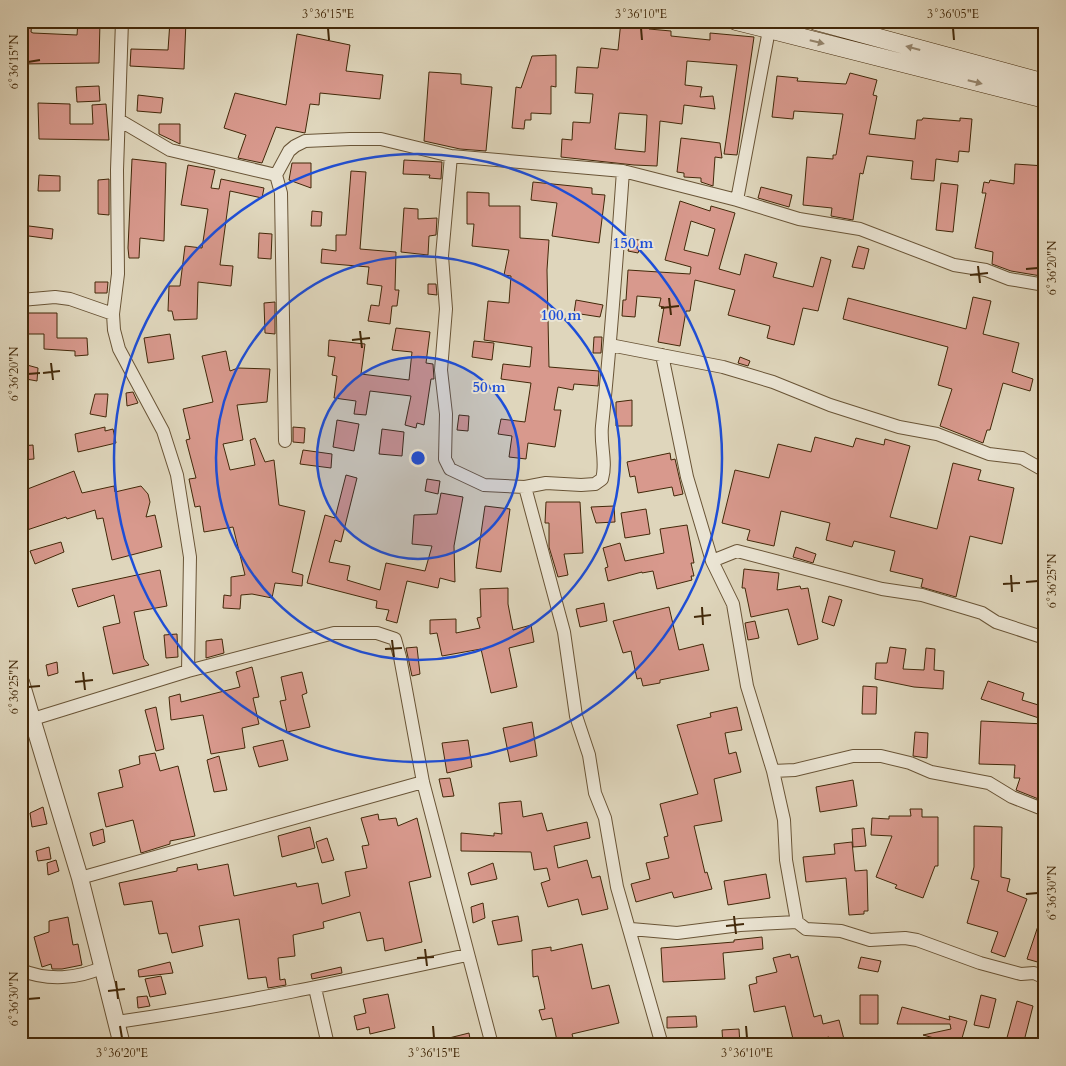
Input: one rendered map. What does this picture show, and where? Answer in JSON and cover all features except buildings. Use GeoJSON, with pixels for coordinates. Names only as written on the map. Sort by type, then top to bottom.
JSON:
{"type":"FeatureCollection","features":[{"type":"Feature","properties":{"kind":"main road"},"geometry":{"type":"LineString","coordinates":[[736,21],[1045,99]]}},
{"type":"Feature","properties":{"kind":"main road"},"geometry":{"type":"LineString","coordinates":[[816,21],[1045,83]]}},
{"type":"Feature","properties":{"kind":"street"},"geometry":{"type":"LineString","coordinates":[[122,21],[118,274],[113,314],[114,330],[119,350],[163,431],[177,475],[190,557],[188,671]]}},
{"type":"Feature","properties":{"kind":"street"},"geometry":{"type":"LineString","coordinates":[[737,200],[769,30]]}},
{"type":"Feature","properties":{"kind":"street"},"geometry":{"type":"LineString","coordinates":[[119,120],[170,150],[276,174]]}},
{"type":"Feature","properties":{"kind":"street"},"geometry":{"type":"LineString","coordinates":[[285,441],[281,193],[276,174],[289,151],[305,141],[381,139],[451,156],[623,170],[737,200],[799,219],[860,229],[954,265],[986,270],[1008,278],[1045,286]]}},
{"type":"Feature","properties":{"kind":"street"},"geometry":{"type":"LineString","coordinates":[[451,156],[442,256],[446,309],[441,370],[446,414],[445,458],[450,469],[484,485],[526,487],[546,483],[595,484],[602,479],[605,469],[600,438],[610,345],[623,170]]}},
{"type":"Feature","properties":{"kind":"street"},"geometry":{"type":"LineString","coordinates":[[21,300],[70,299],[113,314]]}},
{"type":"Feature","properties":{"kind":"street"},"geometry":{"type":"LineString","coordinates":[[610,345],[732,369],[900,427],[937,434],[989,454],[1022,458],[1045,471]]}},
{"type":"Feature","properties":{"kind":"street"},"geometry":{"type":"LineString","coordinates":[[662,354],[687,477],[712,561],[733,604],[747,686],[773,771],[784,820],[786,860],[797,922],[806,930],[841,931],[870,940],[906,938],[917,940],[980,963],[1045,978]]}},
{"type":"Feature","properties":{"kind":"street"},"geometry":{"type":"LineString","coordinates":[[526,487],[564,632],[576,716],[589,755],[595,793],[607,829],[611,862],[662,1045]]}},
{"type":"Feature","properties":{"kind":"street"},"geometry":{"type":"LineString","coordinates":[[712,561],[737,550],[882,589],[922,595],[982,614],[996,622],[1045,638]]}},
{"type":"Feature","properties":{"kind":"street"},"geometry":{"type":"LineString","coordinates":[[33,719],[188,671],[334,633],[360,632],[389,636],[394,639],[400,657],[423,782],[492,1045]]}},
{"type":"Feature","properties":{"kind":"street"},"geometry":{"type":"LineString","coordinates":[[21,682],[80,878],[122,1045]]}},
{"type":"Feature","properties":{"kind":"street"},"geometry":{"type":"LineString","coordinates":[[773,771],[801,769],[853,756],[881,756],[910,763],[931,772],[989,783],[1012,797],[1045,810]]}},
{"type":"Feature","properties":{"kind":"street"},"geometry":{"type":"LineString","coordinates":[[80,878],[423,782]]}},
{"type":"Feature","properties":{"kind":"street"},"geometry":{"type":"LineString","coordinates":[[631,929],[677,933],[740,925],[797,922]]}},
{"type":"Feature","properties":{"kind":"street"},"geometry":{"type":"LineString","coordinates":[[117,1022],[208,1008],[316,988],[467,955]]}},
{"type":"Feature","properties":{"kind":"street"},"geometry":{"type":"LineString","coordinates":[[21,970],[36,976],[80,976],[103,967]]}},
{"type":"Feature","properties":{"kind":"street"},"geometry":{"type":"LineString","coordinates":[[316,988],[328,1045]]}}]}
